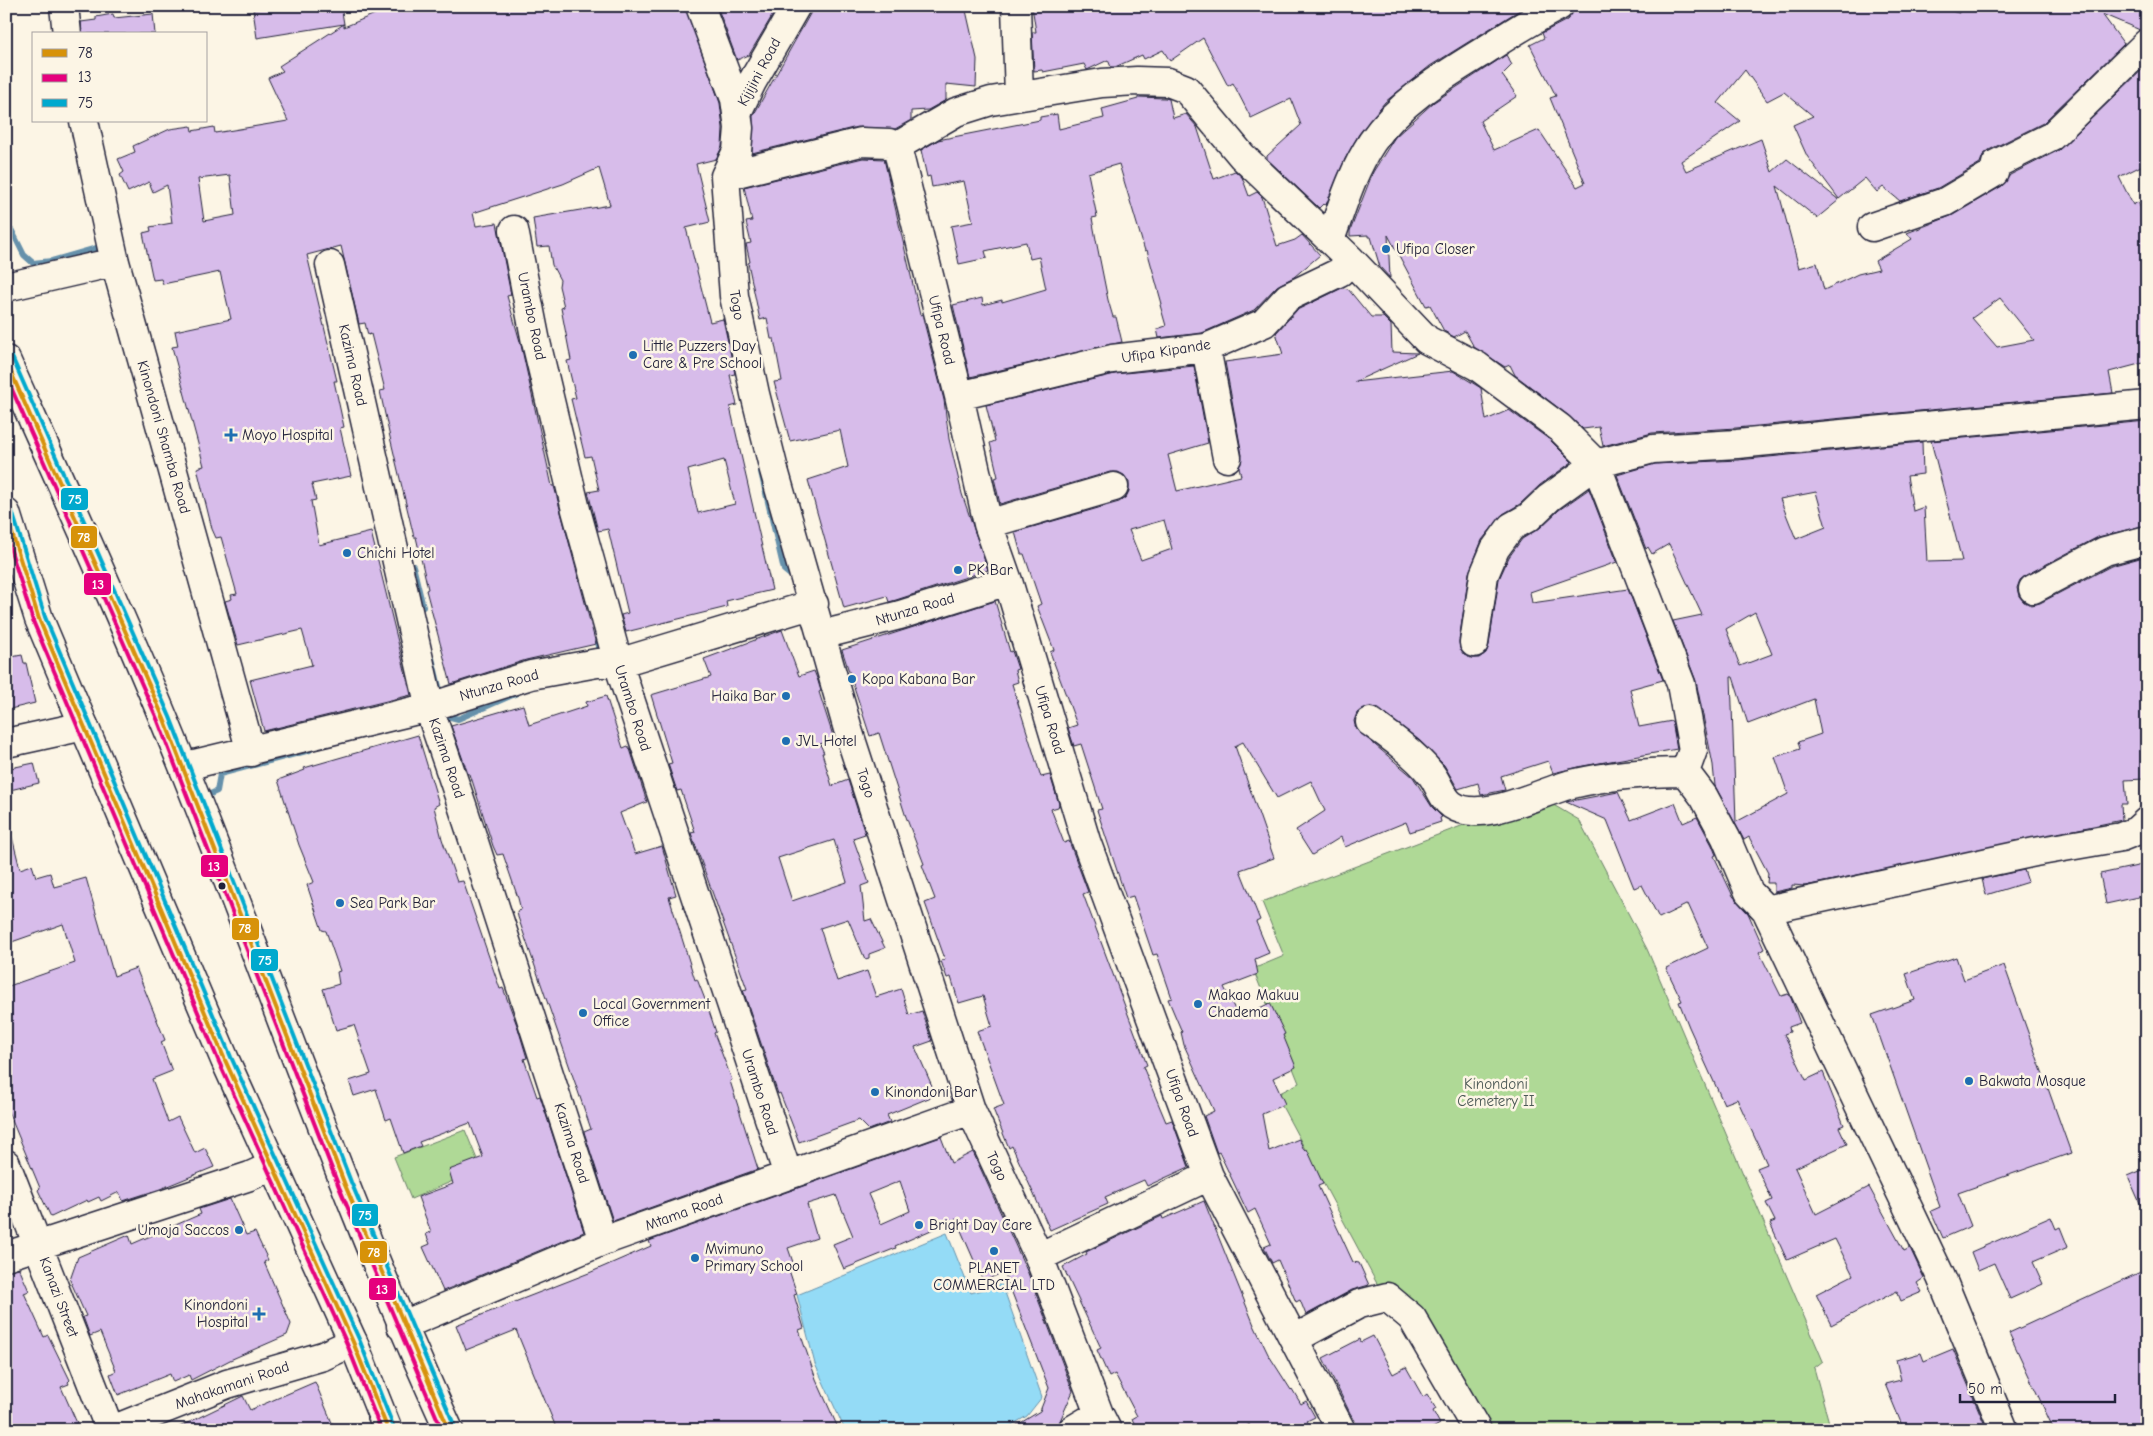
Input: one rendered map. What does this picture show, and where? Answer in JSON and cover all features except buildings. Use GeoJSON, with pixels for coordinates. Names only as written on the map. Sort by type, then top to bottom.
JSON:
{"type":"FeatureCollection","features":[{"type":"Feature","properties":{"kind":"street"},"geometry":{"type":"LineString","coordinates":[[64,6],[67,32]]}},
{"type":"Feature","properties":{"kind":"street","name":"Togo"},"geometry":{"type":"LineString","coordinates":[[700,6],[735,99],[738,113],[740,139],[725,176],[730,262],[742,337],[774,470],[814,604],[849,733],[971,1110],[1039,1257],[1103,1422]]}},
{"type":"Feature","properties":{"kind":"street","name":"Kijijini Road"},"geometry":{"type":"LineString","coordinates":[[738,113],[752,82],[796,6]]}},
{"type":"Feature","properties":{"kind":"street"},"geometry":{"type":"LineString","coordinates":[[1016,6],[1019,96]]}},
{"type":"Feature","properties":{"kind":"street"},"geometry":{"type":"LineString","coordinates":[[1330,240],[1353,178],[1372,143],[1389,121],[1414,98],[1453,70],[1559,6]]}},
{"type":"Feature","properties":{"kind":"street"},"geometry":{"type":"LineString","coordinates":[[1872,227],[1945,202],[1994,173],[1996,164],[2052,136],[2147,43]]}},
{"type":"Feature","properties":{"kind":"street"},"geometry":{"type":"LineString","coordinates":[[725,176],[861,142],[889,143],[894,148],[956,112],[991,101],[1102,84],[1137,81],[1168,82],[1186,89],[1242,156],[1350,259],[1428,340],[1477,366],[1560,428],[1596,464],[1681,684],[1693,750],[1685,772]]}},
{"type":"Feature","properties":{"kind":"street","name":"Kinondoni Shamba Road"},"geometry":{"type":"LineString","coordinates":[[84,122],[115,262],[251,752]]}},
{"type":"Feature","properties":{"kind":"street","name":"Ufipa Road"},"geometry":{"type":"LineString","coordinates":[[894,148],[898,152],[959,396],[988,524],[1008,581],[1086,841],[1209,1176],[1342,1430]]}},
{"type":"Feature","properties":{"kind":"street","name":"Urambo Road"},"geometry":{"type":"LineString","coordinates":[[514,230],[536,342],[576,510],[618,663],[788,1175]]}},
{"type":"Feature","properties":{"kind":"street","name":"Ufipa Kipande"},"geometry":{"type":"LineString","coordinates":[[959,396],[1112,359],[1206,348],[1264,323],[1288,297],[1340,272],[1350,259]]}},
{"type":"Feature","properties":{"kind":"street"},"geometry":{"type":"LineString","coordinates":[[6,287],[115,262]]}},
{"type":"Feature","properties":{"kind":"street","name":"Kazima Road"},"geometry":{"type":"LineString","coordinates":[[330,264],[430,707],[603,1241]]}},
{"type":"Feature","properties":{"kind":"street"},"geometry":{"type":"LineString","coordinates":[[1206,348],[1227,458]]}},
{"type":"Feature","properties":{"kind":"street"},"geometry":{"type":"LineString","coordinates":[[6,360],[118,609],[185,770],[401,1326],[449,1430]]}},
{"type":"Feature","properties":{"kind":"street"},"geometry":{"type":"LineString","coordinates":[[1474,644],[1484,575],[1495,548],[1511,527],[1529,517],[1549,498],[1596,464],[1653,448],[1738,444],[2147,404]]}},
{"type":"Feature","properties":{"kind":"street"},"geometry":{"type":"LineString","coordinates":[[988,524],[1114,487]]}},
{"type":"Feature","properties":{"kind":"street"},"geometry":{"type":"LineString","coordinates":[[6,513],[10,540],[39,619],[225,1060],[353,1342],[388,1430]]}},
{"type":"Feature","properties":{"kind":"street"},"geometry":{"type":"LineString","coordinates":[[2033,589],[2105,551],[2147,540]]}},
{"type":"Feature","properties":{"kind":"street","name":"Ntunza Road"},"geometry":{"type":"LineString","coordinates":[[821,634],[900,616],[1008,581]]}},
{"type":"Feature","properties":{"kind":"street","name":"Ntunza Road"},"geometry":{"type":"LineString","coordinates":[[185,770],[194,764],[251,752],[430,707],[531,675],[597,663],[618,663],[814,604]]}},
{"type":"Feature","properties":{"kind":"street"},"geometry":{"type":"LineString","coordinates":[[1370,722],[1397,743],[1431,774],[1442,794],[1453,806],[1472,812],[1520,803],[1571,784],[1640,772],[1685,772]]}},
{"type":"Feature","properties":{"kind":"street"},"geometry":{"type":"LineString","coordinates":[[6,743],[84,726]]}},
{"type":"Feature","properties":{"kind":"street"},"geometry":{"type":"LineString","coordinates":[[1685,772],[1704,797],[1718,822],[1750,892],[1766,910],[1941,1277],[2004,1430]]}},
{"type":"Feature","properties":{"kind":"street"},"geometry":{"type":"LineString","coordinates":[[1766,910],[2035,852],[2121,837],[2136,831],[2147,821]]}},
{"type":"Feature","properties":{"kind":"street","name":"Mtama Road"},"geometry":{"type":"LineString","coordinates":[[401,1326],[603,1241],[971,1110]]}},
{"type":"Feature","properties":{"kind":"street","name":"Kanazi Street"},"geometry":{"type":"LineString","coordinates":[[6,1164],[111,1430]]}},
{"type":"Feature","properties":{"kind":"street"},"geometry":{"type":"LineString","coordinates":[[6,1256],[250,1176],[274,1166]]}},
{"type":"Feature","properties":{"kind":"street"},"geometry":{"type":"LineString","coordinates":[[1039,1257],[1209,1176]]}},
{"type":"Feature","properties":{"kind":"street"},"geometry":{"type":"LineString","coordinates":[[1294,1338],[1359,1304],[1387,1297],[1412,1318],[1477,1430]]}},
{"type":"Feature","properties":{"kind":"street","name":"Mahakamani Road"},"geometry":{"type":"LineString","coordinates":[[111,1430],[227,1384],[323,1356],[353,1342]]}},
{"type":"Feature","properties":{"kind":"street"},"geometry":{"type":"LineString","coordinates":[[1072,1430],[1103,1422]]}},
{"type":"Feature","properties":{"kind":"green space","name":"Kinondoni Cemetery II"},"geometry":{"type":"Polygon","coordinates":[[[1550,803],[1579,820],[1647,949],[1823,1361],[1814,1368],[1831,1430],[1481,1430],[1382,1293],[1276,1095],[1299,1083],[1253,969],[1284,956],[1262,902],[1469,823],[1550,803]]]}},
{"type":"Feature","properties":{"kind":"green space"},"geometry":{"type":"Polygon","coordinates":[[[465,1130],[481,1169],[411,1199],[394,1157],[465,1130]]]}},
{"type":"Feature","properties":{"kind":"water"},"geometry":{"type":"Polygon","coordinates":[[[947,1233],[971,1293],[1002,1284],[1042,1397],[1027,1416],[1003,1430],[845,1430],[815,1364],[797,1295],[947,1233]]]}},
{"type":"Feature","properties":{"kind":"waterway"},"geometry":{"type":"LineString","coordinates":[[12,231],[24,255],[33,263],[52,261],[97,248]]}},
{"type":"Feature","properties":{"kind":"waterway"},"geometry":{"type":"LineString","coordinates":[[761,472],[784,570],[790,575]]}},
{"type":"Feature","properties":{"kind":"waterway"},"geometry":{"type":"LineString","coordinates":[[413,566],[423,607]]}},
{"type":"Feature","properties":{"kind":"waterway"},"geometry":{"type":"LineString","coordinates":[[598,642],[599,647]]}},
{"type":"Feature","properties":{"kind":"waterway"},"geometry":{"type":"LineString","coordinates":[[432,658],[440,691]]}},
{"type":"Feature","properties":{"kind":"waterway"},"geometry":{"type":"LineString","coordinates":[[447,716],[458,719],[517,693]]}},
{"type":"Feature","properties":{"kind":"waterway"},"geometry":{"type":"LineString","coordinates":[[206,796],[217,791],[220,774],[310,750]]}},
{"type":"Feature","properties":{"kind":"transit line","name":"75"},"geometry":{"type":"LineString","coordinates":[[12,357],[170,717],[351,1182],[455,1427]]}},
{"type":"Feature","properties":{"kind":"transit line","name":"78"},"geometry":{"type":"LineString","coordinates":[[6,361],[164,719],[345,1185],[449,1430]]}},
{"type":"Feature","properties":{"kind":"transit line","name":"13"},"geometry":{"type":"LineString","coordinates":[[6,376],[158,721],[339,1187],[442,1430]]}},
{"type":"Feature","properties":{"kind":"transit line","name":"75"},"geometry":{"type":"LineString","coordinates":[[12,511],[45,617],[231,1057],[359,1339],[394,1428]]}},
{"type":"Feature","properties":{"kind":"transit line","name":"78"},"geometry":{"type":"LineString","coordinates":[[6,514],[39,619],[225,1060],[353,1342],[388,1430]]}},
{"type":"Feature","properties":{"kind":"transit line","name":"13"},"geometry":{"type":"LineString","coordinates":[[6,535],[33,621],[219,1062],[347,1344],[381,1430]]}},
{"type":"Feature","properties":{"kind":"place","name":"Ufipa Closer"},"geometry":{"type":"Point","coordinates":[1386,249]}},
{"type":"Feature","properties":{"kind":"place","name":"Little Puzzers Day Care & Pre School"},"geometry":{"type":"Point","coordinates":[633,355]}},
{"type":"Feature","properties":{"kind":"place","name":"Moyo Hospital"},"geometry":{"type":"Point","coordinates":[231,435]}},
{"type":"Feature","properties":{"kind":"place","name":"Chichi Hotel"},"geometry":{"type":"Point","coordinates":[347,553]}},
{"type":"Feature","properties":{"kind":"place","name":"PK Bar"},"geometry":{"type":"Point","coordinates":[958,570]}},
{"type":"Feature","properties":{"kind":"place","name":"Kopa Kabana Bar"},"geometry":{"type":"Point","coordinates":[852,679]}},
{"type":"Feature","properties":{"kind":"place","name":"Haika Bar"},"geometry":{"type":"Point","coordinates":[786,696]}},
{"type":"Feature","properties":{"kind":"place","name":"JVL Hotel"},"geometry":{"type":"Point","coordinates":[786,741]}},
{"type":"Feature","properties":{"kind":"place","name":"Sea Park Bar"},"geometry":{"type":"Point","coordinates":[340,903]}},
{"type":"Feature","properties":{"kind":"place","name":"Makao Makuu Chadema"},"geometry":{"type":"Point","coordinates":[1198,1004]}},
{"type":"Feature","properties":{"kind":"place","name":"Local Government Office"},"geometry":{"type":"Point","coordinates":[583,1013]}},
{"type":"Feature","properties":{"kind":"place","name":"Bakwata Mosque"},"geometry":{"type":"Point","coordinates":[1969,1081]}},
{"type":"Feature","properties":{"kind":"place","name":"Kinondoni Bar"},"geometry":{"type":"Point","coordinates":[875,1092]}},
{"type":"Feature","properties":{"kind":"place","name":"Bright Day Care"},"geometry":{"type":"Point","coordinates":[919,1225]}},
{"type":"Feature","properties":{"kind":"place","name":"Umoja Saccos"},"geometry":{"type":"Point","coordinates":[239,1230]}},
{"type":"Feature","properties":{"kind":"place","name":"PLANET COMMERCIAL LTD"},"geometry":{"type":"Point","coordinates":[994,1251]}},
{"type":"Feature","properties":{"kind":"place","name":"Mvimuno Primary School"},"geometry":{"type":"Point","coordinates":[695,1258]}},
{"type":"Feature","properties":{"kind":"place","name":"Kinondoni Hospital"},"geometry":{"type":"Point","coordinates":[259,1314]}}]}
